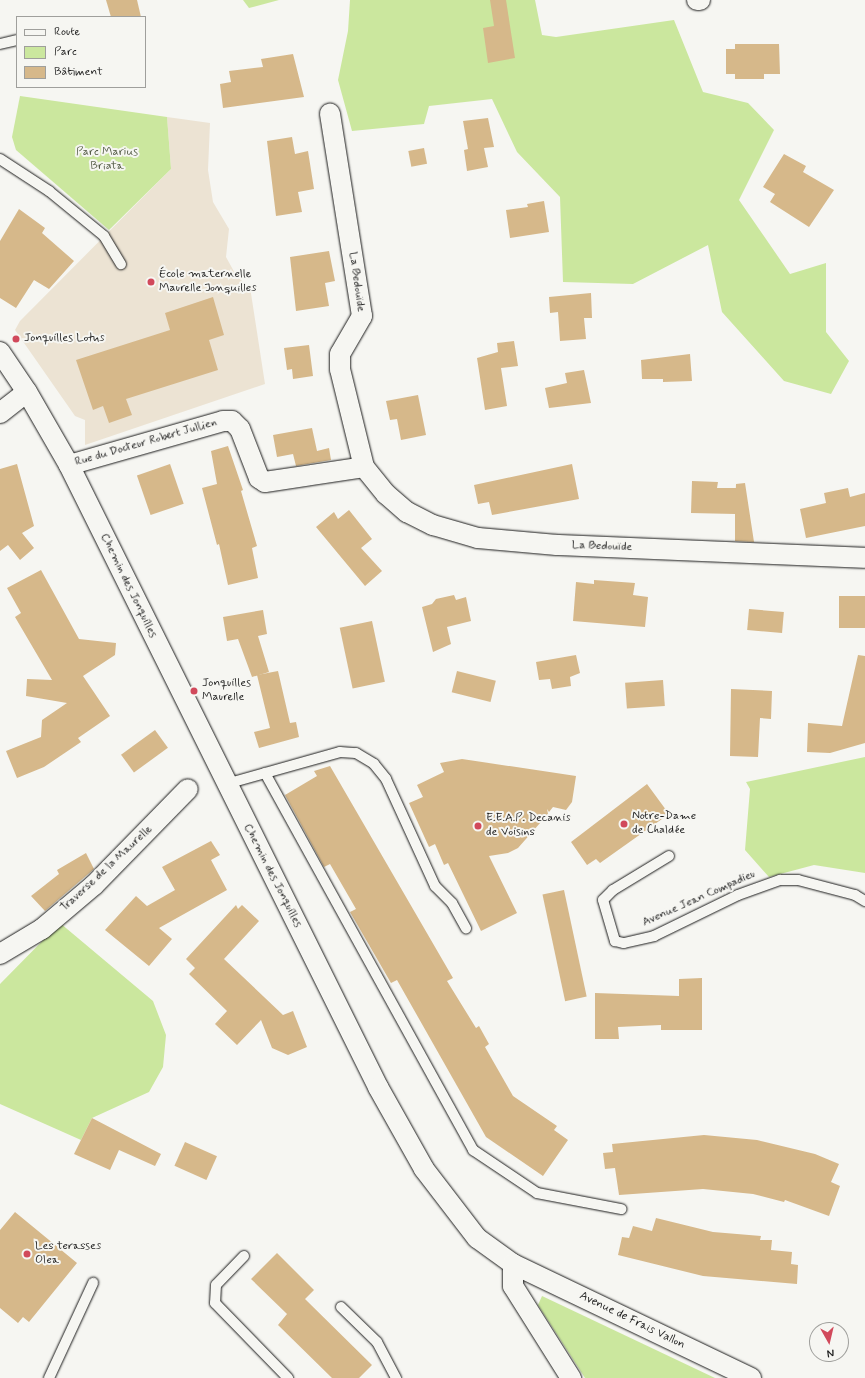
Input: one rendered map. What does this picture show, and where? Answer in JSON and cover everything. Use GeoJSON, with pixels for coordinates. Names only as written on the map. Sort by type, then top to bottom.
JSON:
{"type":"FeatureCollection","features":[{"type":"Feature","properties":{"kind":"street","name":"La Bedouïde"},"geometry":{"type":"LineString","coordinates":[[330,114],[362,316],[340,354],[340,369],[364,467],[386,494],[407,512],[433,525],[478,538],[557,545],[865,558]]}},
{"type":"Feature","properties":{"kind":"street","name":"Chemin des Jonquilles"},"geometry":{"type":"LineString","coordinates":[[0,352],[27,392],[68,465],[378,1087],[424,1169],[477,1238],[513,1264]]}},
{"type":"Feature","properties":{"kind":"street"},"geometry":{"type":"LineString","coordinates":[[0,413],[27,392]]}},
{"type":"Feature","properties":{"kind":"street","name":"Rue du Docteur Robert Jullien"},"geometry":{"type":"LineString","coordinates":[[68,465],[223,421],[232,421],[240,429],[259,478],[265,482],[281,481],[364,467]]}},
{"type":"Feature","properties":{"kind":"street","name":"Traverse de la Maurelle"},"geometry":{"type":"LineString","coordinates":[[0,954],[42,929],[94,885],[188,789]]}},
{"type":"Feature","properties":{"kind":"street"},"geometry":{"type":"LineString","coordinates":[[513,1264],[513,1286],[571,1378]]}},
{"type":"Feature","properties":{"kind":"street","name":"Avenue de Frais Vallon"},"geometry":{"type":"LineString","coordinates":[[513,1264],[751,1378]]}},
{"type":"Feature","properties":{"kind":"lane"},"geometry":{"type":"LineString","coordinates":[[0,44],[16,40]]}},
{"type":"Feature","properties":{"kind":"lane"},"geometry":{"type":"LineString","coordinates":[[0,159],[49,191],[104,236],[122,264]]}},
{"type":"Feature","properties":{"kind":"lane"},"geometry":{"type":"LineString","coordinates":[[226,784],[340,752],[356,753],[374,764],[386,779],[435,886],[452,903],[466,928]]}},
{"type":"Feature","properties":{"kind":"lane"},"geometry":{"type":"LineString","coordinates":[[265,773],[473,1150],[537,1194],[621,1209]]}},
{"type":"Feature","properties":{"kind":"lane","name":"Avenue Jean Compadieu"},"geometry":{"type":"LineString","coordinates":[[669,856],[613,890],[603,900],[614,941],[624,943],[654,936],[738,895],[780,880],[798,880],[855,895],[865,901]]}},
{"type":"Feature","properties":{"kind":"lane"},"geometry":{"type":"LineString","coordinates":[[244,1256],[216,1285],[215,1303],[288,1378]]}},
{"type":"Feature","properties":{"kind":"lane"},"geometry":{"type":"LineString","coordinates":[[49,1378],[93,1282]]}},
{"type":"Feature","properties":{"kind":"lane"},"geometry":{"type":"LineString","coordinates":[[341,1307],[377,1342],[396,1378]]}},
{"type":"Feature","properties":{"kind":"shaded area","name":"École maternelle Maurelle Jonquilles"},"geometry":{"type":"Polygon","coordinates":[[[167,117],[210,123],[208,170],[213,202],[229,229],[226,257],[237,277],[250,287],[265,384],[85,445],[85,420],[75,416],[15,330],[20,321],[171,169],[167,117]]]}},
{"type":"Feature","properties":{"kind":"green space"},"geometry":{"type":"Polygon","coordinates":[[[243,0],[279,0],[249,8],[243,0]]]}},
{"type":"Feature","properties":{"kind":"green space"},"geometry":{"type":"Polygon","coordinates":[[[350,0],[535,0],[542,35],[556,37],[674,20],[703,92],[748,103],[774,130],[739,200],[790,274],[826,263],[826,332],[849,361],[831,394],[784,381],[722,312],[708,245],[633,284],[563,282],[560,197],[517,152],[492,99],[429,106],[424,124],[352,131],[338,80],[348,31],[350,0]]]}},
{"type":"Feature","properties":{"kind":"green space","name":"Parc Marius Briata"},"geometry":{"type":"Polygon","coordinates":[[[20,96],[167,117],[171,169],[109,230],[16,150],[12,137],[20,96]]]}},
{"type":"Feature","properties":{"kind":"green space"},"geometry":{"type":"Polygon","coordinates":[[[865,757],[865,873],[814,865],[769,877],[745,850],[750,789],[746,782],[865,757]]]}},
{"type":"Feature","properties":{"kind":"green space"},"geometry":{"type":"Polygon","coordinates":[[[60,923],[153,1001],[166,1035],[163,1067],[149,1092],[92,1118],[81,1140],[0,1104],[0,984],[60,923]]]}},
{"type":"Feature","properties":{"kind":"green space"},"geometry":{"type":"Polygon","coordinates":[[[542,1296],[715,1378],[585,1378],[538,1305],[542,1296]]]}},
{"type":"Feature","properties":{"kind":"building"},"geometry":{"type":"Polygon","coordinates":[[[106,0],[137,0],[141,16],[111,16],[106,0]]]}},
{"type":"Feature","properties":{"kind":"building"},"geometry":{"type":"Polygon","coordinates":[[[490,0],[506,0],[515,58],[488,63],[483,28],[494,26],[490,0]]]}},
{"type":"Feature","properties":{"kind":"building"},"geometry":{"type":"Polygon","coordinates":[[[735,44],[779,44],[780,74],[764,74],[764,79],[735,79],[735,74],[726,74],[726,49],[735,49],[735,44]]]}},
{"type":"Feature","properties":{"kind":"building"},"geometry":{"type":"Polygon","coordinates":[[[293,54],[304,97],[223,108],[220,84],[231,82],[229,71],[263,67],[261,59],[293,54]]]}},
{"type":"Feature","properties":{"kind":"building"},"geometry":{"type":"Polygon","coordinates":[[[488,118],[494,147],[484,148],[488,167],[467,171],[464,150],[468,149],[463,121],[488,118]]]}},
{"type":"Feature","properties":{"kind":"building"},"geometry":{"type":"Polygon","coordinates":[[[292,137],[295,154],[308,151],[314,189],[298,192],[302,212],[276,216],[267,141],[292,137]]]}},
{"type":"Feature","properties":{"kind":"building"},"geometry":{"type":"Polygon","coordinates":[[[424,148],[427,164],[411,167],[408,151],[424,148]]]}},
{"type":"Feature","properties":{"kind":"building"},"geometry":{"type":"Polygon","coordinates":[[[784,154],[806,166],[803,172],[834,190],[809,227],[770,202],[775,194],[763,187],[784,154]]]}},
{"type":"Feature","properties":{"kind":"building"},"geometry":{"type":"Polygon","coordinates":[[[544,201],[549,232],[510,238],[506,210],[528,207],[527,204],[544,201]]]}},
{"type":"Feature","properties":{"kind":"building"},"geometry":{"type":"Polygon","coordinates":[[[19,209],[45,228],[42,233],[74,261],[49,289],[34,280],[16,308],[0,298],[0,241],[19,209]]]}},
{"type":"Feature","properties":{"kind":"building"},"geometry":{"type":"Polygon","coordinates":[[[329,251],[335,281],[325,283],[329,306],[296,311],[290,257],[329,251]]]}},
{"type":"Feature","properties":{"kind":"building"},"geometry":{"type":"Polygon","coordinates":[[[591,293],[592,318],[584,318],[586,339],[560,341],[558,312],[550,313],[549,297],[591,293]]]}},
{"type":"Feature","properties":{"kind":"building"},"geometry":{"type":"Polygon","coordinates":[[[213,297],[224,335],[209,340],[218,370],[126,399],[132,415],[109,423],[103,406],[93,410],[76,360],[170,330],[165,313],[213,297]]]}},
{"type":"Feature","properties":{"kind":"building"},"geometry":{"type":"Polygon","coordinates":[[[514,341],[518,366],[501,368],[507,406],[485,410],[477,358],[498,352],[497,343],[514,341]]]}},
{"type":"Feature","properties":{"kind":"building"},"geometry":{"type":"Polygon","coordinates":[[[309,345],[313,376],[293,379],[292,369],[287,370],[284,348],[309,345]]]}},
{"type":"Feature","properties":{"kind":"building"},"geometry":{"type":"Polygon","coordinates":[[[690,354],[692,381],[663,382],[663,379],[642,379],[641,360],[690,354]]]}},
{"type":"Feature","properties":{"kind":"building"},"geometry":{"type":"Polygon","coordinates":[[[584,370],[591,403],[549,408],[545,388],[567,383],[565,373],[584,370]]]}},
{"type":"Feature","properties":{"kind":"building"},"geometry":{"type":"Polygon","coordinates":[[[418,395],[426,435],[401,440],[397,419],[390,420],[386,401],[418,395]]]}},
{"type":"Feature","properties":{"kind":"building"},"geometry":{"type":"Polygon","coordinates":[[[312,428],[317,451],[329,448],[331,460],[296,466],[293,454],[277,457],[273,435],[312,428]]]}},
{"type":"Feature","properties":{"kind":"building"},"geometry":{"type":"Polygon","coordinates":[[[228,446],[243,490],[241,491],[257,546],[252,548],[258,578],[228,585],[219,544],[217,545],[202,488],[217,484],[211,451],[228,446]]]}},
{"type":"Feature","properties":{"kind":"building"},"geometry":{"type":"Polygon","coordinates":[[[17,464],[34,526],[22,533],[34,548],[20,560],[8,545],[0,551],[0,469],[17,464]]]}},
{"type":"Feature","properties":{"kind":"building"},"geometry":{"type":"Polygon","coordinates":[[[170,464],[184,504],[151,515],[137,475],[170,464]]]}},
{"type":"Feature","properties":{"kind":"building"},"geometry":{"type":"Polygon","coordinates":[[[572,464],[579,499],[492,515],[489,502],[478,504],[474,485],[572,464]]]}},
{"type":"Feature","properties":{"kind":"building"},"geometry":{"type":"Polygon","coordinates":[[[692,481],[718,482],[717,488],[736,488],[736,484],[745,483],[754,542],[735,541],[735,514],[691,513],[692,481]]]}},
{"type":"Feature","properties":{"kind":"building"},"geometry":{"type":"Polygon","coordinates":[[[848,488],[850,497],[865,493],[865,526],[806,538],[800,509],[826,503],[824,493],[848,488]]]}},
{"type":"Feature","properties":{"kind":"building"},"geometry":{"type":"Polygon","coordinates":[[[349,510],[372,539],[361,548],[382,571],[365,586],[316,527],[334,512],[338,519],[349,510]]]}},
{"type":"Feature","properties":{"kind":"building"},"geometry":{"type":"Polygon","coordinates":[[[41,570],[79,639],[116,643],[115,655],[83,676],[110,716],[78,738],[81,742],[44,767],[17,778],[6,751],[41,737],[42,720],[67,703],[26,696],[27,679],[52,680],[15,617],[21,613],[7,588],[41,570]]]}},
{"type":"Feature","properties":{"kind":"building"},"geometry":{"type":"Polygon","coordinates":[[[594,580],[635,583],[633,595],[648,597],[645,627],[573,621],[576,582],[594,584],[594,580]]]}},
{"type":"Feature","properties":{"kind":"building"},"geometry":{"type":"Polygon","coordinates":[[[454,595],[456,600],[466,597],[471,621],[447,627],[451,644],[433,652],[422,607],[432,604],[436,599],[454,595]]]}},
{"type":"Feature","properties":{"kind":"building"},"geometry":{"type":"Polygon","coordinates":[[[839,596],[865,596],[865,628],[839,628],[839,596]]]}},
{"type":"Feature","properties":{"kind":"building"},"geometry":{"type":"Polygon","coordinates":[[[749,609],[784,612],[782,633],[747,630],[749,609]]]}},
{"type":"Feature","properties":{"kind":"building"},"geometry":{"type":"Polygon","coordinates":[[[263,610],[267,634],[258,636],[269,672],[252,677],[238,639],[227,641],[223,617],[263,610]]]}},
{"type":"Feature","properties":{"kind":"building"},"geometry":{"type":"Polygon","coordinates":[[[372,621],[385,682],[353,689],[340,628],[372,621]]]}},
{"type":"Feature","properties":{"kind":"building"},"geometry":{"type":"Polygon","coordinates":[[[576,655],[580,673],[570,677],[571,686],[552,689],[550,679],[539,680],[536,662],[576,655]]]}},
{"type":"Feature","properties":{"kind":"building"},"geometry":{"type":"Polygon","coordinates":[[[858,655],[865,656],[865,743],[830,753],[807,752],[808,723],[842,726],[858,655]]]}},
{"type":"Feature","properties":{"kind":"building"},"geometry":{"type":"Polygon","coordinates":[[[278,671],[290,723],[296,722],[299,737],[259,748],[254,732],[270,728],[257,675],[278,671]]]}},
{"type":"Feature","properties":{"kind":"building"},"geometry":{"type":"Polygon","coordinates":[[[457,671],[496,681],[490,702],[452,692],[457,671]]]}},
{"type":"Feature","properties":{"kind":"building"},"geometry":{"type":"Polygon","coordinates":[[[663,680],[665,706],[627,709],[625,683],[663,680]]]}},
{"type":"Feature","properties":{"kind":"building"},"geometry":{"type":"Polygon","coordinates":[[[731,689],[772,691],[771,719],[760,718],[758,757],[730,756],[731,689]]]}},
{"type":"Feature","properties":{"kind":"building"},"geometry":{"type":"Polygon","coordinates":[[[155,730],[168,748],[134,772],[121,755],[155,730]]]}},
{"type":"Feature","properties":{"kind":"building","name":"E.E.A.P. Decanis de Voisins"},"geometry":{"type":"Polygon","coordinates":[[[462,759],[576,776],[572,802],[566,810],[553,807],[549,812],[547,809],[548,814],[518,848],[508,853],[489,856],[517,913],[481,931],[448,863],[444,865],[435,844],[429,847],[409,803],[423,797],[417,785],[444,772],[440,763],[462,759]]]}},
{"type":"Feature","properties":{"kind":"building"},"geometry":{"type":"Polygon","coordinates":[[[330,766],[453,978],[447,981],[476,1028],[479,1026],[489,1044],[485,1047],[513,1096],[557,1126],[554,1130],[568,1140],[543,1176],[486,1137],[397,980],[391,983],[350,912],[356,909],[330,864],[324,867],[285,795],[317,776],[314,771],[330,766]]]}},
{"type":"Feature","properties":{"kind":"building","name":"Notre-Dame de Chaldée"},"geometry":{"type":"Polygon","coordinates":[[[647,784],[669,814],[600,863],[596,859],[587,865],[571,842],[647,784]]]}},
{"type":"Feature","properties":{"kind":"building"},"geometry":{"type":"Polygon","coordinates":[[[211,841],[220,855],[211,860],[227,890],[159,928],[172,939],[149,966],[105,930],[136,896],[147,906],[175,890],[162,867],[211,841]]]}},
{"type":"Feature","properties":{"kind":"building"},"geometry":{"type":"Polygon","coordinates":[[[86,853],[94,869],[45,911],[31,896],[59,874],[57,870],[86,853]]]}},
{"type":"Feature","properties":{"kind":"building"},"geometry":{"type":"Polygon","coordinates":[[[564,890],[587,997],[565,1001],[542,895],[564,890]]]}},
{"type":"Feature","properties":{"kind":"building"},"geometry":{"type":"Polygon","coordinates":[[[236,905],[238,909],[242,905],[259,921],[224,959],[283,1015],[293,1011],[307,1047],[288,1055],[272,1048],[261,1020],[237,1045],[215,1024],[227,1011],[189,974],[195,968],[186,959],[236,905]]]}},
{"type":"Feature","properties":{"kind":"building"},"geometry":{"type":"Polygon","coordinates":[[[702,978],[702,1030],[661,1030],[661,1025],[618,1027],[619,1039],[595,1039],[595,993],[679,996],[679,979],[702,978]]]}},
{"type":"Feature","properties":{"kind":"building"},"geometry":{"type":"Polygon","coordinates":[[[92,1118],[161,1154],[155,1166],[119,1150],[110,1170],[74,1154],[92,1118]]]}},
{"type":"Feature","properties":{"kind":"building"},"geometry":{"type":"Polygon","coordinates":[[[704,1135],[757,1140],[815,1154],[839,1164],[831,1182],[840,1186],[829,1216],[785,1200],[784,1202],[753,1194],[703,1189],[619,1195],[615,1168],[605,1169],[603,1153],[613,1152],[612,1144],[704,1135]]]}},
{"type":"Feature","properties":{"kind":"building"},"geometry":{"type":"Polygon","coordinates":[[[185,1142],[217,1156],[206,1180],[174,1166],[185,1142]]]}},
{"type":"Feature","properties":{"kind":"building","name":"Les terasses Olea"},"geometry":{"type":"Polygon","coordinates":[[[15,1212],[77,1263],[29,1322],[23,1317],[18,1323],[0,1308],[0,1230],[15,1212]]]}},
{"type":"Feature","properties":{"kind":"building"},"geometry":{"type":"Polygon","coordinates":[[[656,1218],[713,1232],[761,1236],[760,1240],[772,1240],[771,1250],[792,1252],[791,1264],[798,1265],[797,1284],[703,1276],[618,1255],[622,1237],[629,1238],[633,1226],[652,1231],[656,1218]]]}},
{"type":"Feature","properties":{"kind":"building"},"geometry":{"type":"Polygon","coordinates":[[[277,1253],[314,1290],[305,1299],[372,1365],[359,1378],[332,1378],[278,1325],[287,1314],[251,1279],[277,1253]]]}},
{"type":"Feature","properties":{"kind":"place","name":"École maternelle Maurelle Jonquilles"},"geometry":{"type":"Point","coordinates":[151,282]}},
{"type":"Feature","properties":{"kind":"place","name":"Jonquilles Lotus"},"geometry":{"type":"Point","coordinates":[16,339]}},
{"type":"Feature","properties":{"kind":"place","name":"Jonquilles Maurelle"},"geometry":{"type":"Point","coordinates":[194,691]}},
{"type":"Feature","properties":{"kind":"place","name":"Notre-Dame de Chaldée"},"geometry":{"type":"Point","coordinates":[624,824]}},
{"type":"Feature","properties":{"kind":"place","name":"E.E.A.P. Decanis de Voisins"},"geometry":{"type":"Point","coordinates":[478,826]}},
{"type":"Feature","properties":{"kind":"place","name":"Les terasses Olea"},"geometry":{"type":"Point","coordinates":[27,1254]}}]}
